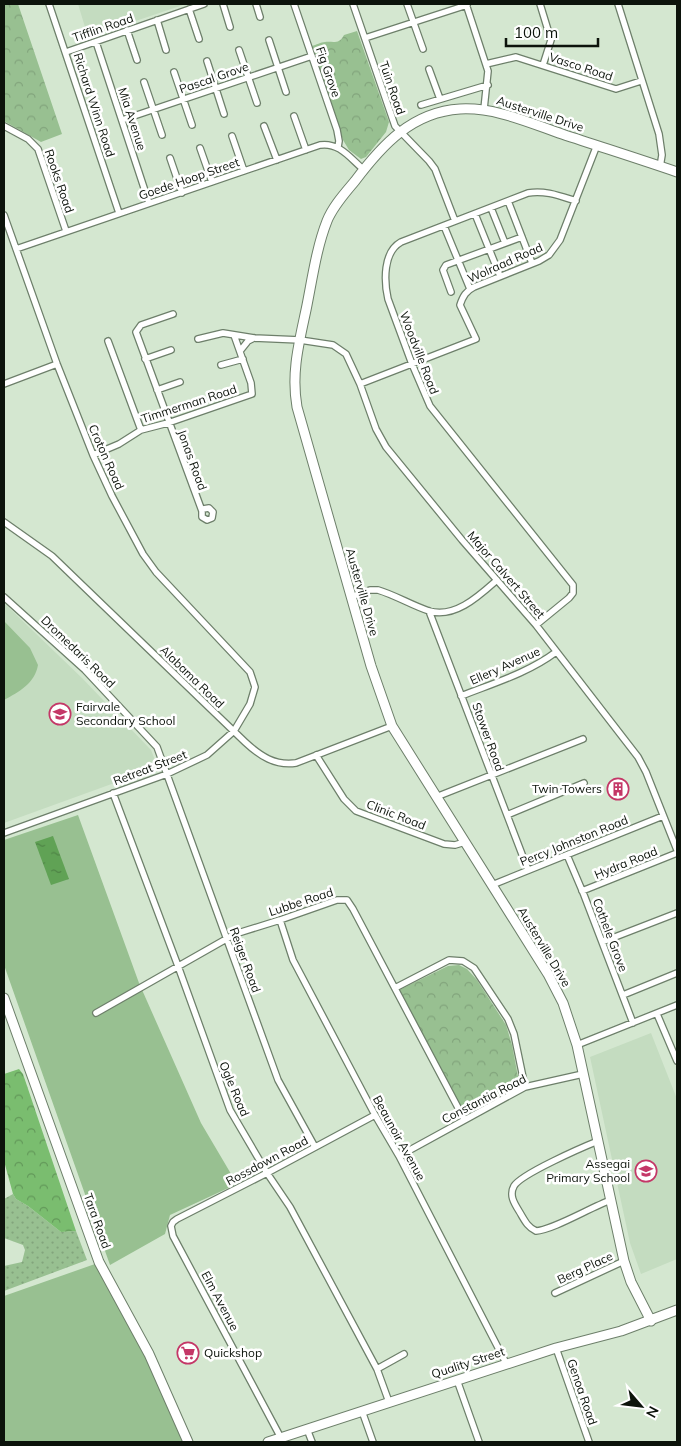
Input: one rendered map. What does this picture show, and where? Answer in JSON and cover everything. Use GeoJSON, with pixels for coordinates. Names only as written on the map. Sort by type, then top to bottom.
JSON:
{"type":"FeatureCollection","features":[{"type":"Feature","properties":{"kind":"street","name":"Richard Winn Road"},"geometry":{"type":"LineString","coordinates":[[49,4],[119,213]]}},
{"type":"Feature","properties":{"kind":"street","name":"Tifflin Road"},"geometry":{"type":"LineString","coordinates":[[66,52],[204,4]]}},
{"type":"Feature","properties":{"kind":"street"},"geometry":{"type":"LineString","coordinates":[[223,4],[230,27]]}},
{"type":"Feature","properties":{"kind":"street"},"geometry":{"type":"LineString","coordinates":[[256,4],[260,17]]}},
{"type":"Feature","properties":{"kind":"street","name":"Fig Grove"},"geometry":{"type":"LineString","coordinates":[[294,4],[338,130],[338,147]]}},
{"type":"Feature","properties":{"kind":"street","name":"Tuin Road"},"geometry":{"type":"LineString","coordinates":[[353,4],[395,126],[435,169],[455,221]]}},
{"type":"Feature","properties":{"kind":"street"},"geometry":{"type":"LineString","coordinates":[[407,4],[423,49]]}},
{"type":"Feature","properties":{"kind":"street"},"geometry":{"type":"LineString","coordinates":[[364,38],[466,4],[488,71],[484,109]]}},
{"type":"Feature","properties":{"kind":"street"},"geometry":{"type":"LineString","coordinates":[[540,4],[551,40],[543,65]]}},
{"type":"Feature","properties":{"kind":"street"},"geometry":{"type":"LineString","coordinates":[[618,4],[660,142],[662,155],[660,167]]}},
{"type":"Feature","properties":{"kind":"street"},"geometry":{"type":"LineString","coordinates":[[189,9],[199,39]]}},
{"type":"Feature","properties":{"kind":"street"},"geometry":{"type":"LineString","coordinates":[[157,20],[166,50]]}},
{"type":"Feature","properties":{"kind":"street"},"geometry":{"type":"LineString","coordinates":[[127,30],[137,60]]}},
{"type":"Feature","properties":{"kind":"street"},"geometry":{"type":"LineString","coordinates":[[269,40],[286,92]]}},
{"type":"Feature","properties":{"kind":"street","name":"Mia Avenue"},"geometry":{"type":"LineString","coordinates":[[96,42],[149,203]]}},
{"type":"Feature","properties":{"kind":"street"},"geometry":{"type":"LineString","coordinates":[[239,50],[257,103]]}},
{"type":"Feature","properties":{"kind":"street","name":"Pascal Grove"},"geometry":{"type":"LineString","coordinates":[[122,120],[312,56]]}},
{"type":"Feature","properties":{"kind":"street","name":"Vasco Road"},"geometry":{"type":"LineString","coordinates":[[486,64],[516,57],[616,89],[641,81]]}},
{"type":"Feature","properties":{"kind":"street"},"geometry":{"type":"LineString","coordinates":[[206,61],[224,114]]}},
{"type":"Feature","properties":{"kind":"street"},"geometry":{"type":"LineString","coordinates":[[429,69],[440,99]]}},
{"type":"Feature","properties":{"kind":"street"},"geometry":{"type":"LineString","coordinates":[[174,72],[192,125]]}},
{"type":"Feature","properties":{"kind":"street"},"geometry":{"type":"LineString","coordinates":[[144,82],[162,135]]}},
{"type":"Feature","properties":{"kind":"street"},"geometry":{"type":"LineString","coordinates":[[421,106],[488,85]]}},
{"type":"Feature","properties":{"kind":"street","name":"Austerville Drive"},"geometry":{"type":"LineString","coordinates":[[650,1321],[631,1282],[624,1261],[577,1045],[563,1003],[553,983],[392,726],[371,666],[298,407],[294,372],[323,234],[334,208],[363,169],[400,131],[428,115],[461,109],[484,109],[677,172]]}},
{"type":"Feature","properties":{"kind":"street"},"geometry":{"type":"LineString","coordinates":[[294,116],[306,150]]}},
{"type":"Feature","properties":{"kind":"street","name":"Rooks Road"},"geometry":{"type":"LineString","coordinates":[[4,126],[28,139],[38,149],[66,231]]}},
{"type":"Feature","properties":{"kind":"street"},"geometry":{"type":"LineString","coordinates":[[264,126],[277,160]]}},
{"type":"Feature","properties":{"kind":"street"},"geometry":{"type":"LineString","coordinates":[[232,136],[244,171]]}},
{"type":"Feature","properties":{"kind":"street","name":"Goede Hoop Street"},"geometry":{"type":"LineString","coordinates":[[16,249],[306,150],[327,144],[338,147]]}},
{"type":"Feature","properties":{"kind":"street","name":"Wolraad Road"},"geometry":{"type":"LineString","coordinates":[[360,384],[476,339],[460,305],[464,296],[470,289],[549,255],[556,248],[597,145]]}},
{"type":"Feature","properties":{"kind":"street"},"geometry":{"type":"LineString","coordinates":[[338,147],[363,169]]}},
{"type":"Feature","properties":{"kind":"street"},"geometry":{"type":"LineString","coordinates":[[200,148],[212,182]]}},
{"type":"Feature","properties":{"kind":"street"},"geometry":{"type":"LineString","coordinates":[[170,158],[182,193]]}},
{"type":"Feature","properties":{"kind":"street","name":"Woodville Road"},"geometry":{"type":"LineString","coordinates":[[536,625],[570,598],[573,593],[573,584],[424,396],[388,299],[386,266],[397,244],[508,201],[538,191],[576,201]]}},
{"type":"Feature","properties":{"kind":"street"},"geometry":{"type":"LineString","coordinates":[[508,201],[532,263]]}},
{"type":"Feature","properties":{"kind":"street"},"geometry":{"type":"LineString","coordinates":[[491,208],[505,243]]}},
{"type":"Feature","properties":{"kind":"street"},"geometry":{"type":"LineString","coordinates":[[475,214],[500,276]]}},
{"type":"Feature","properties":{"kind":"street","name":"Croton Road"},"geometry":{"type":"LineString","coordinates":[[4,215],[57,364],[93,455],[112,496],[149,564],[250,672]]}},
{"type":"Feature","properties":{"kind":"street"},"geometry":{"type":"LineString","coordinates":[[444,226],[470,289]]}},
{"type":"Feature","properties":{"kind":"street"},"geometry":{"type":"LineString","coordinates":[[451,292],[443,270],[446,265],[522,237]]}},
{"type":"Feature","properties":{"kind":"street","name":"Jonas Road"},"geometry":{"type":"LineString","coordinates":[[173,314],[141,325],[137,330],[137,336],[202,511]]}},
{"type":"Feature","properties":{"kind":"street","name":"Major Calvert Street"},"geometry":{"type":"LineString","coordinates":[[198,339],[223,333],[254,338],[300,340],[333,345],[346,354],[360,384],[376,429],[386,447],[536,625],[638,757],[646,772],[677,851]]}},
{"type":"Feature","properties":{"kind":"street","name":"Timmerman Road"},"geometry":{"type":"LineString","coordinates":[[93,455],[119,444],[140,430],[168,423],[252,394],[243,359],[234,335]]}},
{"type":"Feature","properties":{"kind":"street"},"geometry":{"type":"LineString","coordinates":[[240,351],[248,341],[254,338]]}},
{"type":"Feature","properties":{"kind":"street"},"geometry":{"type":"LineString","coordinates":[[108,342],[140,430]]}},
{"type":"Feature","properties":{"kind":"street"},"geometry":{"type":"LineString","coordinates":[[145,359],[171,350]]}},
{"type":"Feature","properties":{"kind":"street"},"geometry":{"type":"LineString","coordinates":[[221,365],[243,359]]}},
{"type":"Feature","properties":{"kind":"street"},"geometry":{"type":"LineString","coordinates":[[4,383],[57,364]]}},
{"type":"Feature","properties":{"kind":"street"},"geometry":{"type":"LineString","coordinates":[[157,390],[180,382]]}},
{"type":"Feature","properties":{"kind":"street","name":"Alabama Road"},"geometry":{"type":"LineString","coordinates":[[4,522],[52,556],[256,752],[275,762],[282,764],[296,763],[392,726]]}},
{"type":"Feature","properties":{"kind":"street"},"geometry":{"type":"LineString","coordinates":[[351,597],[370,590],[378,590],[429,611],[442,612],[473,601],[497,580]]}},
{"type":"Feature","properties":{"kind":"street","name":"Dromedaris Road"},"geometry":{"type":"LineString","coordinates":[[4,597],[84,670],[151,740],[160,754],[167,774]]}},
{"type":"Feature","properties":{"kind":"street","name":"Stower Road"},"geometry":{"type":"LineString","coordinates":[[429,611],[528,870]]}},
{"type":"Feature","properties":{"kind":"street","name":"Ellery Avenue"},"geometry":{"type":"LineString","coordinates":[[462,696],[524,671],[543,662],[556,652]]}},
{"type":"Feature","properties":{"kind":"street","name":"Retreat Street"},"geometry":{"type":"LineString","coordinates":[[4,833],[167,774],[207,755],[234,731],[253,695],[255,687],[250,672]]}},
{"type":"Feature","properties":{"kind":"street"},"geometry":{"type":"LineString","coordinates":[[436,797],[583,739]]}},
{"type":"Feature","properties":{"kind":"street","name":"Clinic Road"},"geometry":{"type":"LineString","coordinates":[[316,755],[344,799],[356,811],[444,844],[455,845],[465,842]]}},
{"type":"Feature","properties":{"kind":"street","name":"Reiger Road"},"geometry":{"type":"LineString","coordinates":[[167,774],[278,1080],[315,1146]]}},
{"type":"Feature","properties":{"kind":"street"},"geometry":{"type":"LineString","coordinates":[[507,815],[584,783]]}},
{"type":"Feature","properties":{"kind":"street","name":"Ogle Road"},"geometry":{"type":"LineString","coordinates":[[113,793],[178,966],[225,1099],[267,1173],[290,1207],[377,1369],[389,1402]]}},
{"type":"Feature","properties":{"kind":"street","name":"Percy Johnston Road"},"geometry":{"type":"LineString","coordinates":[[492,885],[663,816]]}},
{"type":"Feature","properties":{"kind":"street","name":"Hydra Road"},"geometry":{"type":"LineString","coordinates":[[582,891],[677,851]]}},
{"type":"Feature","properties":{"kind":"street","name":"Cothele Grove"},"geometry":{"type":"LineString","coordinates":[[567,855],[633,1023]]}},
{"type":"Feature","properties":{"kind":"street","name":"Lubbe Road"},"geometry":{"type":"LineString","coordinates":[[96,1013],[240,932],[338,900],[347,900],[464,1119]]}},
{"type":"Feature","properties":{"kind":"street"},"geometry":{"type":"LineString","coordinates":[[602,942],[677,913]]}},
{"type":"Feature","properties":{"kind":"street","name":"Beaunoir Avenue"},"geometry":{"type":"LineString","coordinates":[[280,920],[293,960],[375,1115],[399,1156],[506,1363]]}},
{"type":"Feature","properties":{"kind":"street"},"geometry":{"type":"LineString","coordinates":[[395,988],[449,960],[469,964],[478,973],[511,1026],[526,1087]]}},
{"type":"Feature","properties":{"kind":"street"},"geometry":{"type":"LineString","coordinates":[[623,995],[677,973]]}},
{"type":"Feature","properties":{"kind":"street","name":"Tara Road"},"geometry":{"type":"LineString","coordinates":[[4,998],[99,1262],[149,1354],[188,1442]]}},
{"type":"Feature","properties":{"kind":"street"},"geometry":{"type":"LineString","coordinates":[[577,1045],[677,1005]]}},
{"type":"Feature","properties":{"kind":"street"},"geometry":{"type":"LineString","coordinates":[[657,1014],[677,1062]]}},
{"type":"Feature","properties":{"kind":"street","name":"Constantia Road"},"geometry":{"type":"LineString","coordinates":[[399,1156],[526,1087],[583,1074]]}},
{"type":"Feature","properties":{"kind":"street","name":"Rossdown Road"},"geometry":{"type":"LineString","coordinates":[[170,1226],[177,1219],[375,1115]]}},
{"type":"Feature","properties":{"kind":"street"},"geometry":{"type":"LineString","coordinates":[[598,1141],[551,1162],[521,1179],[513,1187],[512,1197],[528,1225],[536,1231],[546,1229],[611,1200]]}},
{"type":"Feature","properties":{"kind":"street","name":"Elm Avenue"},"geometry":{"type":"LineString","coordinates":[[170,1226],[173,1236],[282,1438]]}},
{"type":"Feature","properties":{"kind":"street","name":"Berg Place"},"geometry":{"type":"LineString","coordinates":[[555,1293],[624,1261]]}},
{"type":"Feature","properties":{"kind":"street","name":"Quality Street"},"geometry":{"type":"LineString","coordinates":[[268,1442],[506,1363],[621,1331],[677,1310]]}},
{"type":"Feature","properties":{"kind":"street","name":"Genoa Road"},"geometry":{"type":"LineString","coordinates":[[556,1348],[589,1442]]}},
{"type":"Feature","properties":{"kind":"street"},"geometry":{"type":"LineString","coordinates":[[377,1369],[404,1354]]}},
{"type":"Feature","properties":{"kind":"street"},"geometry":{"type":"LineString","coordinates":[[457,1380],[479,1442]]}},
{"type":"Feature","properties":{"kind":"street"},"geometry":{"type":"LineString","coordinates":[[362,1411],[373,1442]]}},
{"type":"Feature","properties":{"kind":"street"},"geometry":{"type":"LineString","coordinates":[[307,1428],[312,1442]]}},
{"type":"Feature","properties":{"kind":"shaded area"},"geometry":{"type":"Polygon","coordinates":[[[78,4],[186,4],[88,37],[78,4]]]}},
{"type":"Feature","properties":{"kind":"shaded area","name":"Fairvale Secondary School"},"geometry":{"type":"Polygon","coordinates":[[[4,603],[82,678],[151,750],[157,765],[153,769],[4,823],[4,603]]]}},
{"type":"Feature","properties":{"kind":"shaded area","name":"Assegai Primary School"},"geometry":{"type":"Polygon","coordinates":[[[651,1033],[677,1099],[677,1259],[641,1274],[630,1243],[590,1057],[651,1033]]]}},
{"type":"Feature","properties":{"kind":"green space"},"geometry":{"type":"Polygon","coordinates":[[[4,4],[18,4],[62,134],[41,142],[4,121],[4,4]]]}},
{"type":"Feature","properties":{"kind":"green space"},"geometry":{"type":"Polygon","coordinates":[[[357,31],[389,122],[386,132],[366,157],[361,159],[349,150],[343,140],[312,46],[323,42],[336,42],[344,35],[357,31]]]}},
{"type":"Feature","properties":{"kind":"green space"},"geometry":{"type":"Polygon","coordinates":[[[4,621],[30,648],[38,665],[30,682],[4,700],[4,621]]]}},
{"type":"Feature","properties":{"kind":"green space"},"geometry":{"type":"Polygon","coordinates":[[[78,815],[139,983],[201,1123],[237,1184],[170,1215],[165,1234],[110,1265],[4,965],[4,840],[78,815]]]}},
{"type":"Feature","properties":{"kind":"green space"},"geometry":{"type":"Polygon","coordinates":[[[459,965],[467,969],[477,980],[506,1025],[519,1082],[518,1088],[468,1114],[463,1111],[399,990],[448,966],[459,965]]]}},
{"type":"Feature","properties":{"kind":"green space"},"geometry":{"type":"Polygon","coordinates":[[[19,1069],[23,1074],[76,1231],[61,1232],[16,1199],[13,1194],[4,1161],[4,1074],[19,1069]]]}},
{"type":"Feature","properties":{"kind":"green space"},"geometry":{"type":"Polygon","coordinates":[[[13,1194],[16,1199],[61,1232],[76,1231],[87,1260],[4,1291],[4,1266],[22,1262],[25,1250],[23,1245],[4,1238],[4,1199],[13,1194]]]}},
{"type":"Feature","properties":{"kind":"green space"},"geometry":{"type":"Polygon","coordinates":[[[95,1264],[148,1353],[188,1442],[4,1442],[4,1296],[95,1264]]]}},
{"type":"Feature","properties":{"kind":"water"},"geometry":{"type":"Polygon","coordinates":[[[53,836],[69,879],[51,885],[35,842],[53,836]]]}},
{"type":"Feature","properties":{"kind":"place","name":"Fairvale Secondary School"},"geometry":{"type":"Point","coordinates":[60,714]}},
{"type":"Feature","properties":{"kind":"place","name":"Twin Towers"},"geometry":{"type":"Point","coordinates":[618,789]}},
{"type":"Feature","properties":{"kind":"place","name":"Assegai Primary School"},"geometry":{"type":"Point","coordinates":[646,1171]}},
{"type":"Feature","properties":{"kind":"place","name":"Quickshop"},"geometry":{"type":"Point","coordinates":[188,1353]}}]}
